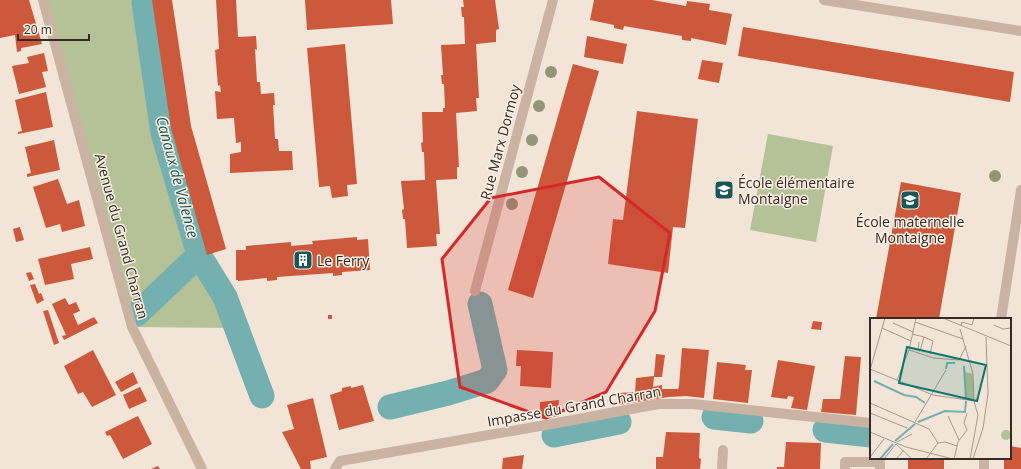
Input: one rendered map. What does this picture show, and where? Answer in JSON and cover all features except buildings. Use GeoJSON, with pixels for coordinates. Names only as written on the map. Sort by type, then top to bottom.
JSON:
{"type":"FeatureCollection","features":[{"type":"Feature","properties":{"kind":"street","name":"Avenue du Grand Charran"},"geometry":{"type":"LineString","coordinates":[[43,0],[132,326],[202,469]]}},
{"type":"Feature","properties":{"kind":"street","name":"Rue Marx Dormoy"},"geometry":{"type":"LineString","coordinates":[[475,291],[553,0]]}},
{"type":"Feature","properties":{"kind":"street"},"geometry":{"type":"LineString","coordinates":[[824,0],[1021,30]]}},
{"type":"Feature","properties":{"kind":"street"},"geometry":{"type":"LineString","coordinates":[[1001,318],[1021,190]]}},
{"type":"Feature","properties":{"kind":"street","name":"Impasse du Grand Charran"},"geometry":{"type":"LineString","coordinates":[[335,469],[340,461],[658,404],[692,404],[870,423]]}},
{"type":"Feature","properties":{"kind":"street"},"geometry":{"type":"LineString","coordinates":[[722,469],[723,450]]}},
{"type":"Feature","properties":{"kind":"street"},"geometry":{"type":"LineString","coordinates":[[845,469],[845,462],[880,462],[880,469]]}},
{"type":"Feature","properties":{"kind":"highlighted area"},"geometry":{"type":"Polygon","coordinates":[[[599,177],[670,233],[655,311],[606,392],[546,418],[460,387],[442,259],[491,198],[599,177]]]}},
{"type":"Feature","properties":{"kind":"green space"},"geometry":{"type":"Polygon","coordinates":[[[43,0],[142,0],[144,3],[163,133],[199,255],[225,297],[236,328],[132,327],[43,0]]]}},
{"type":"Feature","properties":{"kind":"green space"},"geometry":{"type":"Polygon","coordinates":[[[768,134],[833,146],[816,242],[750,230],[768,134]]]}},
{"type":"Feature","properties":{"kind":"waterway","name":"Canaux de Valence"},"geometry":{"type":"LineString","coordinates":[[144,3],[163,133],[199,255],[225,297],[262,396]]}},
{"type":"Feature","properties":{"kind":"waterway","name":"Canaux de Valence"},"geometry":{"type":"LineString","coordinates":[[137,314],[199,255]]}},
{"type":"Feature","properties":{"kind":"waterway","name":"Canaux de Valence"},"geometry":{"type":"LineString","coordinates":[[390,407],[448,393],[487,381],[495,370],[480,304]]}},
{"type":"Feature","properties":{"kind":"waterway"},"geometry":{"type":"LineString","coordinates":[[714,417],[751,421]]}},
{"type":"Feature","properties":{"kind":"waterway"},"geometry":{"type":"LineString","coordinates":[[554,435],[619,422]]}},
{"type":"Feature","properties":{"kind":"waterway"},"geometry":{"type":"LineString","coordinates":[[825,430],[870,435]]}},
{"type":"Feature","properties":{"kind":"place","name":"École élémentaire Montaigne"},"geometry":{"type":"Point","coordinates":[724,190]}},
{"type":"Feature","properties":{"kind":"place","name":"École maternelle Montaigne"},"geometry":{"type":"Point","coordinates":[910,200]}},
{"type":"Feature","properties":{"kind":"place","name":"Le Ferry"},"geometry":{"type":"Point","coordinates":[303,260]}}]}
